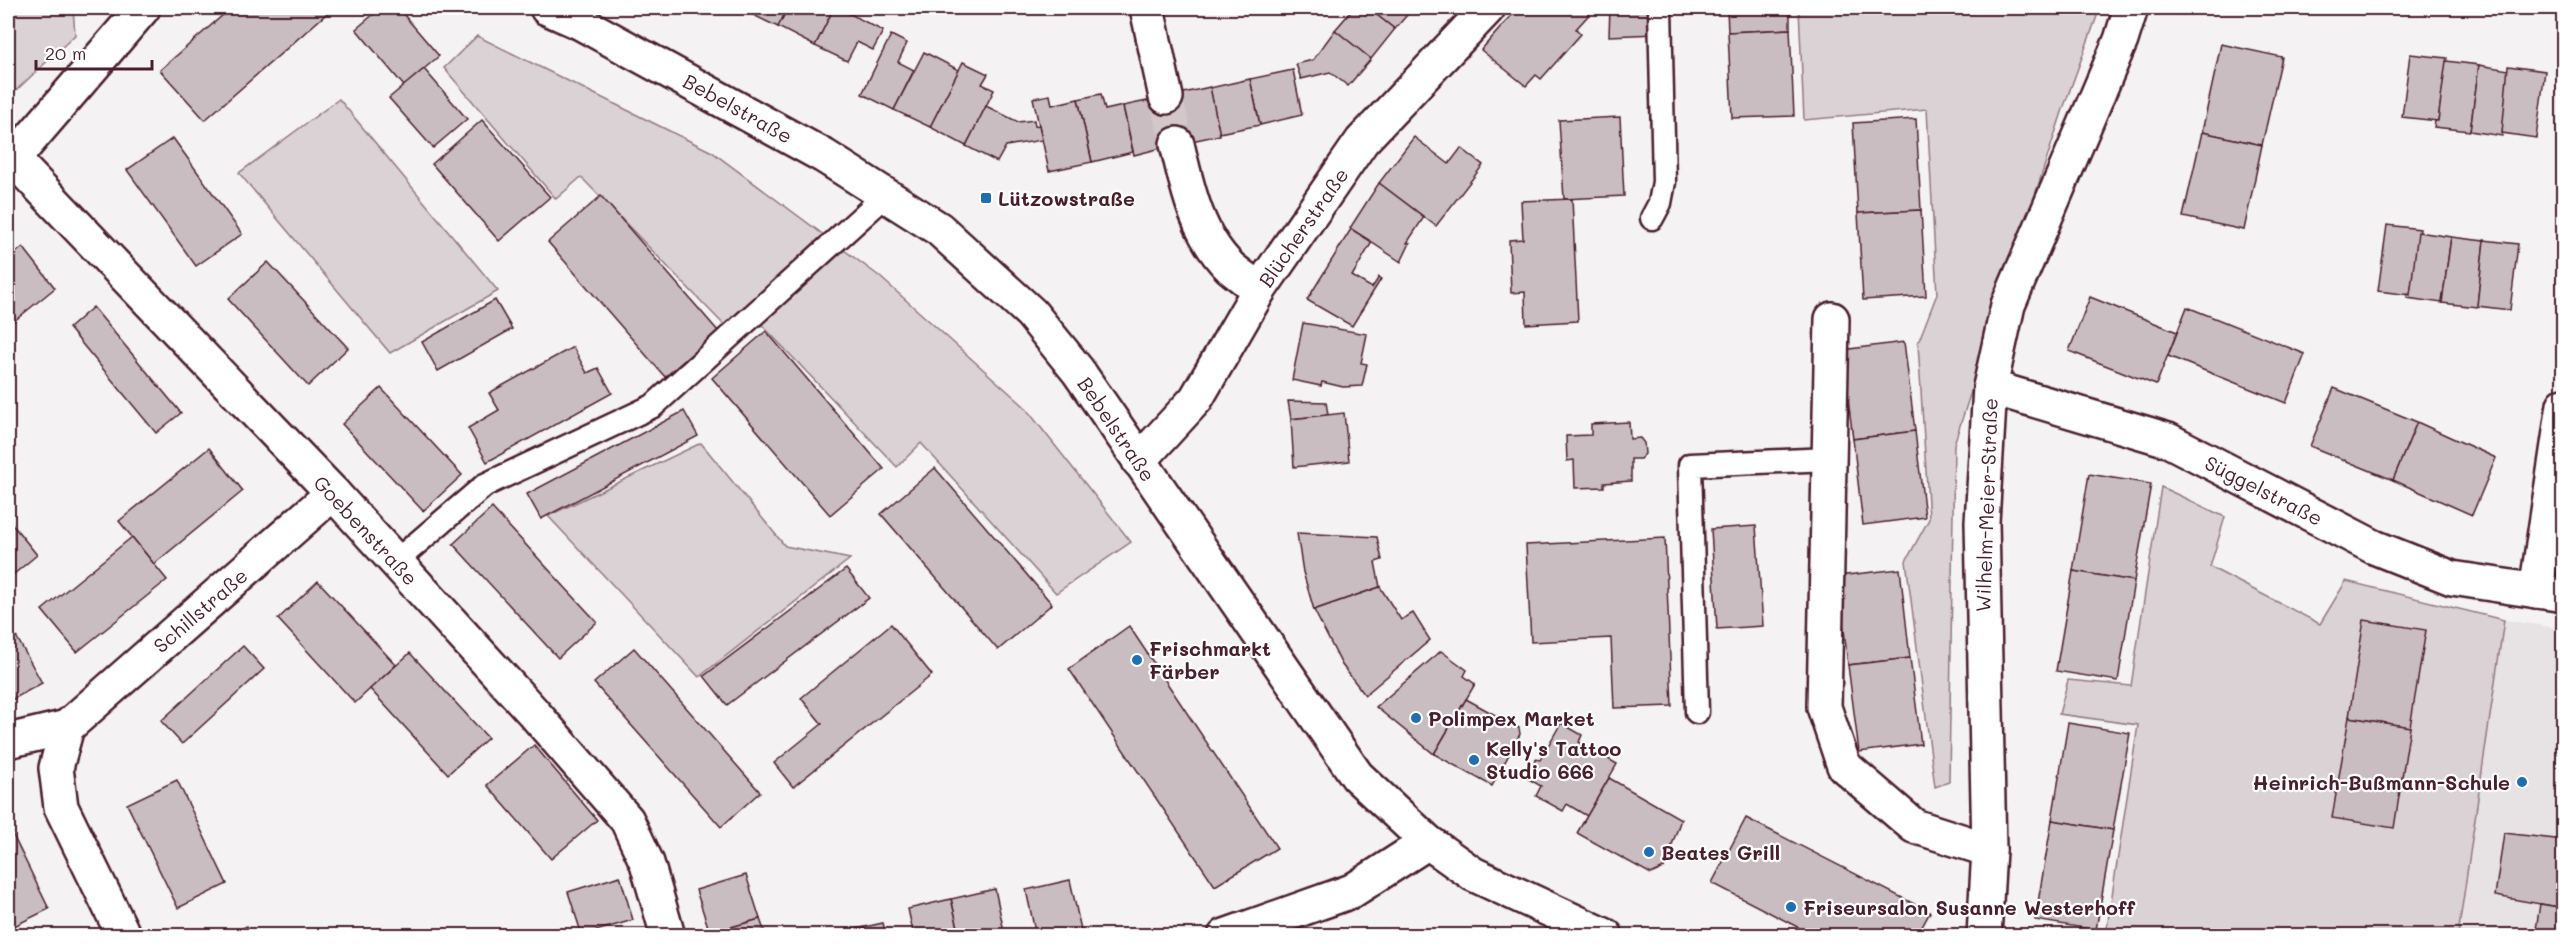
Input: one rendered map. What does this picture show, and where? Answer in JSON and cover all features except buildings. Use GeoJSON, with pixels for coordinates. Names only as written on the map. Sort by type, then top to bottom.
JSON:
{"type":"FeatureCollection","features":[{"type":"Feature","properties":{"kind":"street","name":"Bebelstraße"},"geometry":{"type":"LineString","coordinates":[[547,8],[582,23],[778,130],[886,195],[955,242],[1031,313],[1078,371],[1138,461],[1358,776],[1428,842],[1473,874],[1606,936]]}},
{"type":"Feature","properties":{"kind":"street"},"geometry":{"type":"LineString","coordinates":[[1147,8],[1166,97]]}},
{"type":"Feature","properties":{"kind":"street","name":"Blücherstraße"},"geometry":{"type":"LineString","coordinates":[[1138,461],[1196,399],[1259,290],[1362,141],[1488,8]]}},
{"type":"Feature","properties":{"kind":"street","name":"Wilhelm-Meier-Straße"},"geometry":{"type":"LineString","coordinates":[[1984,936],[1989,850],[1982,522],[1990,387],[2008,305],[2121,40],[2132,8]]}},
{"type":"Feature","properties":{"kind":"street"},"geometry":{"type":"LineString","coordinates":[[10,162],[131,13]]}},
{"type":"Feature","properties":{"kind":"street"},"geometry":{"type":"LineString","coordinates":[[1178,144],[1185,180],[1200,225],[1228,266],[1259,290]]}},
{"type":"Feature","properties":{"kind":"street","name":"Goebenstraße"},"geometry":{"type":"LineString","coordinates":[[10,162],[333,493],[533,712],[627,820],[647,863],[668,936]]}},
{"type":"Feature","properties":{"kind":"street"},"geometry":{"type":"LineString","coordinates":[[1832,319],[1824,707],[1844,766],[1914,826],[1989,850]]}},
{"type":"Feature","properties":{"kind":"street","name":"Süggelstraße"},"geometry":{"type":"LineString","coordinates":[[1990,387],[2168,440],[2374,547],[2452,578],[2550,593],[2564,405]]}},
{"type":"Feature","properties":{"kind":"street","name":"Schillstraße"},"geometry":{"type":"LineString","coordinates":[[8,741],[67,728],[333,493]]}},
{"type":"Feature","properties":{"kind":"street"},"geometry":{"type":"LineString","coordinates":[[67,728],[56,768],[61,807],[124,936]]}},
{"type":"Feature","properties":{"kind":"street"},"geometry":{"type":"LineString","coordinates":[[1238,934],[1352,891],[1428,842]]}},
{"type":"Feature","properties":{"kind":"lane"},"geometry":{"type":"LineString","coordinates":[[1652,218],[1660,203],[1664,182],[1660,8]]}},
{"type":"Feature","properties":{"kind":"lane"},"geometry":{"type":"LineString","coordinates":[[395,562],[485,485],[653,406],[886,195]]}},
{"type":"Feature","properties":{"kind":"lane"},"geometry":{"type":"LineString","coordinates":[[1697,712],[1690,465],[1830,459]]}},
{"type":"Feature","properties":{"kind":"shaded area"},"geometry":{"type":"Polygon","coordinates":[[[8,8],[73,8],[75,35],[8,98],[8,8]]]}},
{"type":"Feature","properties":{"kind":"shaded area"},"geometry":{"type":"Polygon","coordinates":[[[1799,8],[2100,8],[2063,109],[1954,444],[1949,782],[1935,787],[1906,561],[1929,519],[1918,343],[1937,294],[1927,109],[1804,120],[1799,8]]]}},
{"type":"Feature","properties":{"kind":"shaded area"},"geometry":{"type":"Polygon","coordinates":[[[477,36],[712,152],[879,276],[1024,406],[1131,542],[1056,593],[921,443],[897,467],[744,306],[726,327],[581,177],[556,199],[444,68],[477,36]]]}},
{"type":"Feature","properties":{"kind":"shaded area"},"geometry":{"type":"Polygon","coordinates":[[[339,99],[498,291],[390,353],[239,173],[339,99]]]}},
{"type":"Feature","properties":{"kind":"shaded area"},"geometry":{"type":"Polygon","coordinates":[[[701,443],[785,546],[850,559],[699,677],[548,516],[701,443]]]}},
{"type":"Feature","properties":{"kind":"shaded area"},"geometry":{"type":"Polygon","coordinates":[[[2161,487],[2225,517],[2210,567],[2320,624],[2346,581],[2504,620],[2458,935],[2106,935],[2138,725],[2059,714],[2068,680],[2131,686],[2161,487]]]}},
{"type":"Feature","properties":{"kind":"shaded area","name":"Heinrich-Bußmann-Schule"},"geometry":{"type":"Polygon","coordinates":[[[2504,620],[2563,629],[2563,935],[2458,936],[2504,620]]]}},
{"type":"Feature","properties":{"kind":"tunnel"},"geometry":{"type":"LineString","coordinates":[[1166,97],[1177,144]]}},
{"type":"Feature","properties":{"kind":"place","name":"Lützowstraße"},"geometry":{"type":"Point","coordinates":[986,198]}},
{"type":"Feature","properties":{"kind":"place","name":"Frischmarkt Färber"},"geometry":{"type":"Point","coordinates":[1137,660]}},
{"type":"Feature","properties":{"kind":"place","name":"Polimpex Market"},"geometry":{"type":"Point","coordinates":[1416,718]}},
{"type":"Feature","properties":{"kind":"place","name":"Kelly's Tattoo Studio 666"},"geometry":{"type":"Point","coordinates":[1474,760]}},
{"type":"Feature","properties":{"kind":"place","name":"Heinrich-Bußmann-Schule"},"geometry":{"type":"Point","coordinates":[2522,782]}},
{"type":"Feature","properties":{"kind":"place","name":"Beates Grill"},"geometry":{"type":"Point","coordinates":[1649,852]}},
{"type":"Feature","properties":{"kind":"place","name":"Friseursalon Susanne Westerhoff"},"geometry":{"type":"Point","coordinates":[1791,907]}}]}
